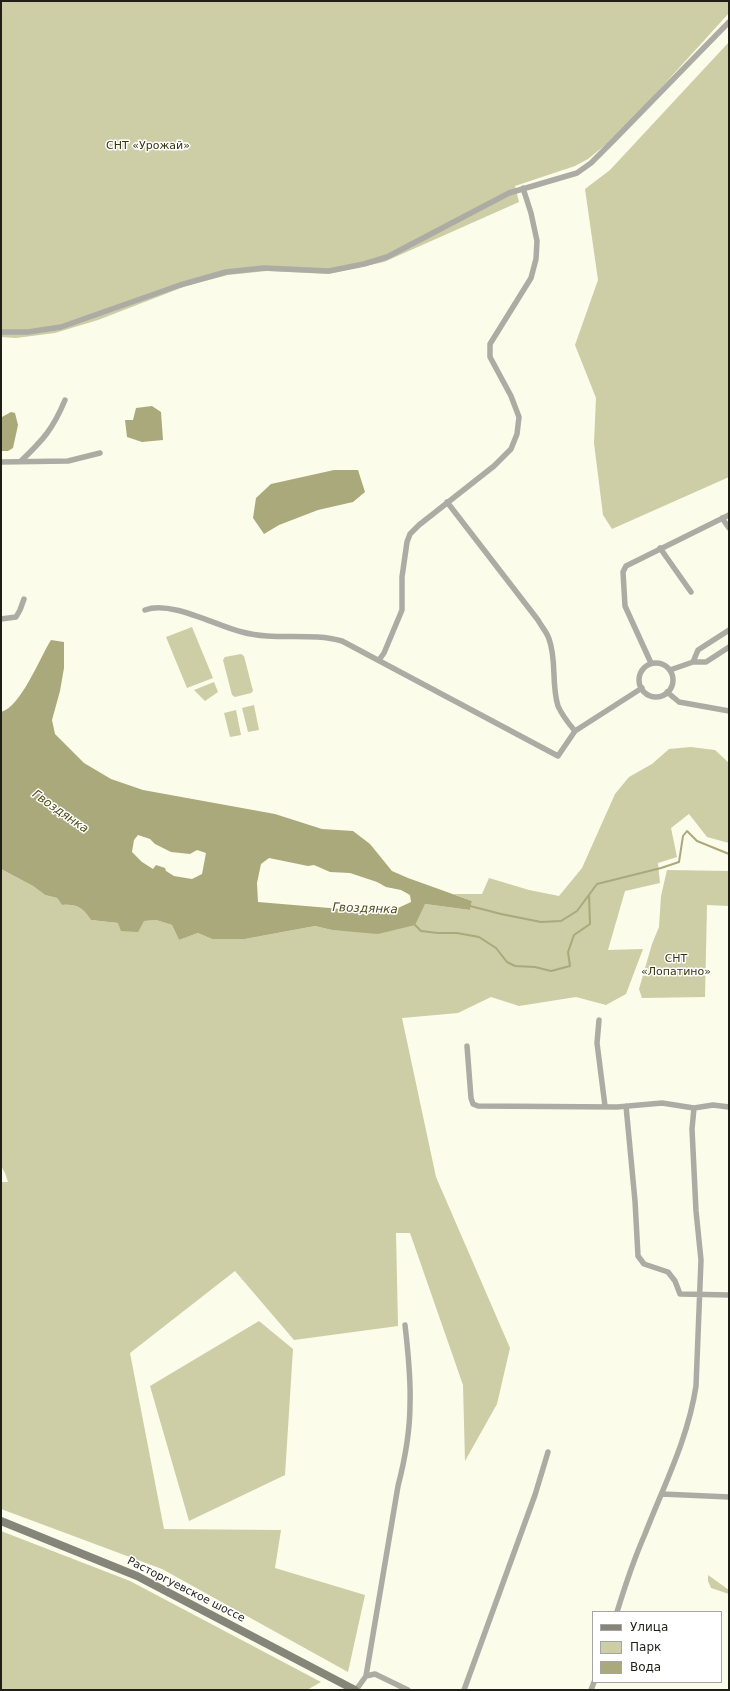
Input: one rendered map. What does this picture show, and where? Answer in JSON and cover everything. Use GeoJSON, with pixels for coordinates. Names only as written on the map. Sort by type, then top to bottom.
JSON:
{"type":"FeatureCollection","features":[{"type":"Feature","properties":{"kind":"main road","name":"Расторгуевское шоссе"},"geometry":{"type":"LineString","coordinates":[[1,1521],[137,1576],[355,1690]]}},
{"type":"Feature","properties":{"kind":"street"},"geometry":{"type":"LineString","coordinates":[[1,332],[28,332],[61,327],[180,285],[226,272],[264,268],[329,271],[364,264],[387,257],[509,193],[575,174],[591,163],[729,22]]}},
{"type":"Feature","properties":{"kind":"street"},"geometry":{"type":"LineString","coordinates":[[379,660],[384,653],[402,610],[402,577],[407,542],[410,534],[447,502],[494,466],[511,449],[517,434],[519,417],[511,396],[490,357],[490,344],[531,278],[536,259],[537,241],[531,213],[523,188]]}},
{"type":"Feature","properties":{"kind":"street"},"geometry":{"type":"LineString","coordinates":[[21,461],[40,443],[53,426],[65,400]]}},
{"type":"Feature","properties":{"kind":"street"},"geometry":{"type":"LineString","coordinates":[[1,462],[68,461],[100,453]]}},
{"type":"Feature","properties":{"kind":"street"},"geometry":{"type":"LineString","coordinates":[[447,502],[538,620],[549,638],[553,654],[556,694],[559,706],[566,720],[575,732]]}},
{"type":"Feature","properties":{"kind":"street"},"geometry":{"type":"LineString","coordinates":[[651,663],[626,606],[623,572],[626,566],[729,515]]}},
{"type":"Feature","properties":{"kind":"street"},"geometry":{"type":"LineString","coordinates":[[722,518],[729,528]]}},
{"type":"Feature","properties":{"kind":"street"},"geometry":{"type":"LineString","coordinates":[[660,548],[691,592]]}},
{"type":"Feature","properties":{"kind":"street"},"geometry":{"type":"LineString","coordinates":[[1,619],[16,617],[24,599]]}},
{"type":"Feature","properties":{"kind":"street"},"geometry":{"type":"LineString","coordinates":[[145,610],[151,608],[173,610],[242,632],[258,635],[310,636],[332,638],[344,642],[558,756],[575,732],[642,688]]}},
{"type":"Feature","properties":{"kind":"street"},"geometry":{"type":"LineString","coordinates":[[693,662],[698,650],[729,630]]}},
{"type":"Feature","properties":{"kind":"street"},"geometry":{"type":"LineString","coordinates":[[670,670],[693,662],[706,662],[729,647]]}},
{"type":"Feature","properties":{"kind":"street"},"geometry":{"type":"LineString","coordinates":[[651,663],[662,664],[670,670],[673,678],[672,684],[667,692],[656,697],[649,696],[642,688],[639,679],[640,672],[644,667],[651,663]]}},
{"type":"Feature","properties":{"kind":"street"},"geometry":{"type":"LineString","coordinates":[[667,692],[679,702],[729,711]]}},
{"type":"Feature","properties":{"kind":"street"},"geometry":{"type":"LineString","coordinates":[[599,1020],[597,1043],[605,1106]]}},
{"type":"Feature","properties":{"kind":"street"},"geometry":{"type":"LineString","coordinates":[[467,1046],[471,1098],[473,1104],[478,1106],[626,1106],[662,1103],[694,1108],[713,1105],[729,1107]]}},
{"type":"Feature","properties":{"kind":"street"},"geometry":{"type":"LineString","coordinates":[[626,1106],[635,1201],[638,1256],[644,1264],[668,1272],[676,1281],[680,1294],[729,1295]]}},
{"type":"Feature","properties":{"kind":"street"},"geometry":{"type":"LineString","coordinates":[[617,1611],[644,1535],[673,1470],[693,1406],[696,1386],[701,1260],[696,1211],[692,1129],[694,1108]]}},
{"type":"Feature","properties":{"kind":"street"},"geometry":{"type":"LineString","coordinates":[[355,1690],[366,1676],[398,1486],[405,1460],[410,1405],[410,1375],[405,1325]]}},
{"type":"Feature","properties":{"kind":"street"},"geometry":{"type":"LineString","coordinates":[[464,1690],[535,1495],[548,1452]]}},
{"type":"Feature","properties":{"kind":"street"},"geometry":{"type":"LineString","coordinates":[[662,1494],[729,1497]]}},
{"type":"Feature","properties":{"kind":"street"},"geometry":{"type":"LineString","coordinates":[[366,1676],[374,1674],[408,1690]]}},
{"type":"Feature","properties":{"kind":"green space","name":"СНТ «Урожай»"},"geometry":{"type":"Polygon","coordinates":[[[1,1],[729,1],[729,13],[620,133],[588,159],[575,166],[515,186],[519,202],[384,262],[328,274],[267,271],[228,275],[186,286],[98,320],[55,333],[16,338],[1,337],[1,1]]]}},
{"type":"Feature","properties":{"kind":"green space"},"geometry":{"type":"Polygon","coordinates":[[[729,42],[729,477],[612,529],[603,515],[594,443],[596,398],[575,345],[598,280],[585,189],[610,170],[729,42]]]}},
{"type":"Feature","properties":{"kind":"green space"},"geometry":{"type":"Polygon","coordinates":[[[192,627],[213,678],[187,688],[166,637],[192,627]]]}},
{"type":"Feature","properties":{"kind":"green space"},"geometry":{"type":"Polygon","coordinates":[[[241,654],[244,656],[253,691],[251,693],[235,697],[232,695],[223,660],[225,657],[241,654]]]}},
{"type":"Feature","properties":{"kind":"green space"},"geometry":{"type":"Polygon","coordinates":[[[214,682],[218,692],[205,701],[194,690],[214,682]]]}},
{"type":"Feature","properties":{"kind":"green space"},"geometry":{"type":"Polygon","coordinates":[[[254,705],[259,730],[248,732],[242,708],[254,705]]]}},
{"type":"Feature","properties":{"kind":"green space"},"geometry":{"type":"Polygon","coordinates":[[[236,710],[241,735],[230,737],[224,713],[236,710]]]}},
{"type":"Feature","properties":{"kind":"green space"},"geometry":{"type":"Polygon","coordinates":[[[691,747],[715,750],[729,763],[729,843],[707,837],[689,814],[671,828],[677,857],[658,863],[660,883],[625,891],[608,950],[643,949],[626,994],[606,1005],[576,997],[519,1006],[491,997],[458,1013],[402,1018],[436,1177],[510,1348],[497,1404],[465,1461],[463,1385],[410,1233],[396,1233],[398,1326],[294,1340],[235,1271],[130,1353],[164,1529],[281,1530],[275,1568],[365,1595],[348,1672],[162,1569],[1,1509],[1,1182],[8,1182],[1,1166],[1,869],[33,886],[45,895],[57,898],[62,905],[79,907],[91,920],[118,923],[156,920],[172,925],[179,940],[198,933],[212,939],[245,939],[315,926],[332,930],[352,931],[425,904],[470,910],[472,901],[453,894],[482,894],[489,878],[529,890],[559,896],[582,868],[615,794],[629,777],[652,764],[669,749],[691,747]]]}},
{"type":"Feature","properties":{"kind":"green space","name":"СНТ «Лопатино»"},"geometry":{"type":"Polygon","coordinates":[[[667,870],[729,871],[729,906],[707,905],[705,997],[642,998],[639,989],[652,944],[659,927],[661,896],[667,870]]]}},
{"type":"Feature","properties":{"kind":"green space"},"geometry":{"type":"Polygon","coordinates":[[[259,1321],[293,1349],[285,1475],[189,1521],[150,1386],[259,1321]]]}},
{"type":"Feature","properties":{"kind":"green space"},"geometry":{"type":"Polygon","coordinates":[[[1,1531],[130,1581],[321,1682],[307,1690],[1,1690],[1,1531]]]}},
{"type":"Feature","properties":{"kind":"green space"},"geometry":{"type":"Polygon","coordinates":[[[708,1575],[729,1590],[729,1594],[711,1588],[708,1581],[708,1575]]]}},
{"type":"Feature","properties":{"kind":"water"},"geometry":{"type":"Polygon","coordinates":[[[152,406],[161,412],[163,440],[142,442],[127,437],[125,420],[133,420],[136,408],[152,406]]]}},
{"type":"Feature","properties":{"kind":"water"},"geometry":{"type":"Polygon","coordinates":[[[11,412],[15,413],[18,425],[13,448],[8,451],[1,451],[1,419],[11,412]]]}},
{"type":"Feature","properties":{"kind":"water"},"geometry":{"type":"Polygon","coordinates":[[[334,470],[358,470],[365,492],[353,502],[318,510],[279,525],[264,534],[253,518],[256,498],[271,484],[334,470]]]}},
{"type":"Feature","properties":{"kind":"water"},"geometry":{"type":"Polygon","coordinates":[[[51,640],[64,642],[64,668],[60,691],[52,720],[55,734],[84,763],[111,779],[143,790],[275,814],[322,829],[353,831],[370,844],[392,871],[472,901],[470,910],[425,904],[415,925],[378,934],[332,930],[315,926],[245,939],[212,939],[198,933],[179,940],[172,925],[156,920],[144,921],[138,932],[121,931],[118,923],[91,920],[79,907],[62,905],[57,898],[45,895],[33,886],[1,869],[1,712],[16,701],[23,692],[51,640]],[[138,835],[134,840],[132,852],[142,862],[153,869],[156,865],[165,868],[166,871],[174,876],[192,879],[202,874],[206,853],[197,850],[190,854],[171,852],[155,844],[150,839],[138,835]],[[269,858],[261,864],[257,883],[258,902],[365,911],[382,907],[398,908],[411,902],[410,895],[401,890],[386,887],[377,882],[350,873],[330,872],[314,865],[308,866],[269,858]]]}},
{"type":"Feature","properties":{"kind":"waterway","name":"Гвоздянка"},"geometry":{"type":"LineString","coordinates":[[470,906],[541,922],[561,921],[577,911],[597,884],[679,862],[683,836],[687,831],[697,841],[729,854]]}},
{"type":"Feature","properties":{"kind":"waterway"},"geometry":{"type":"LineString","coordinates":[[415,925],[421,931],[457,933],[479,937],[496,948],[507,962],[515,966],[535,967],[551,971],[570,966],[568,952],[574,935],[590,924],[589,895]]}}]}
